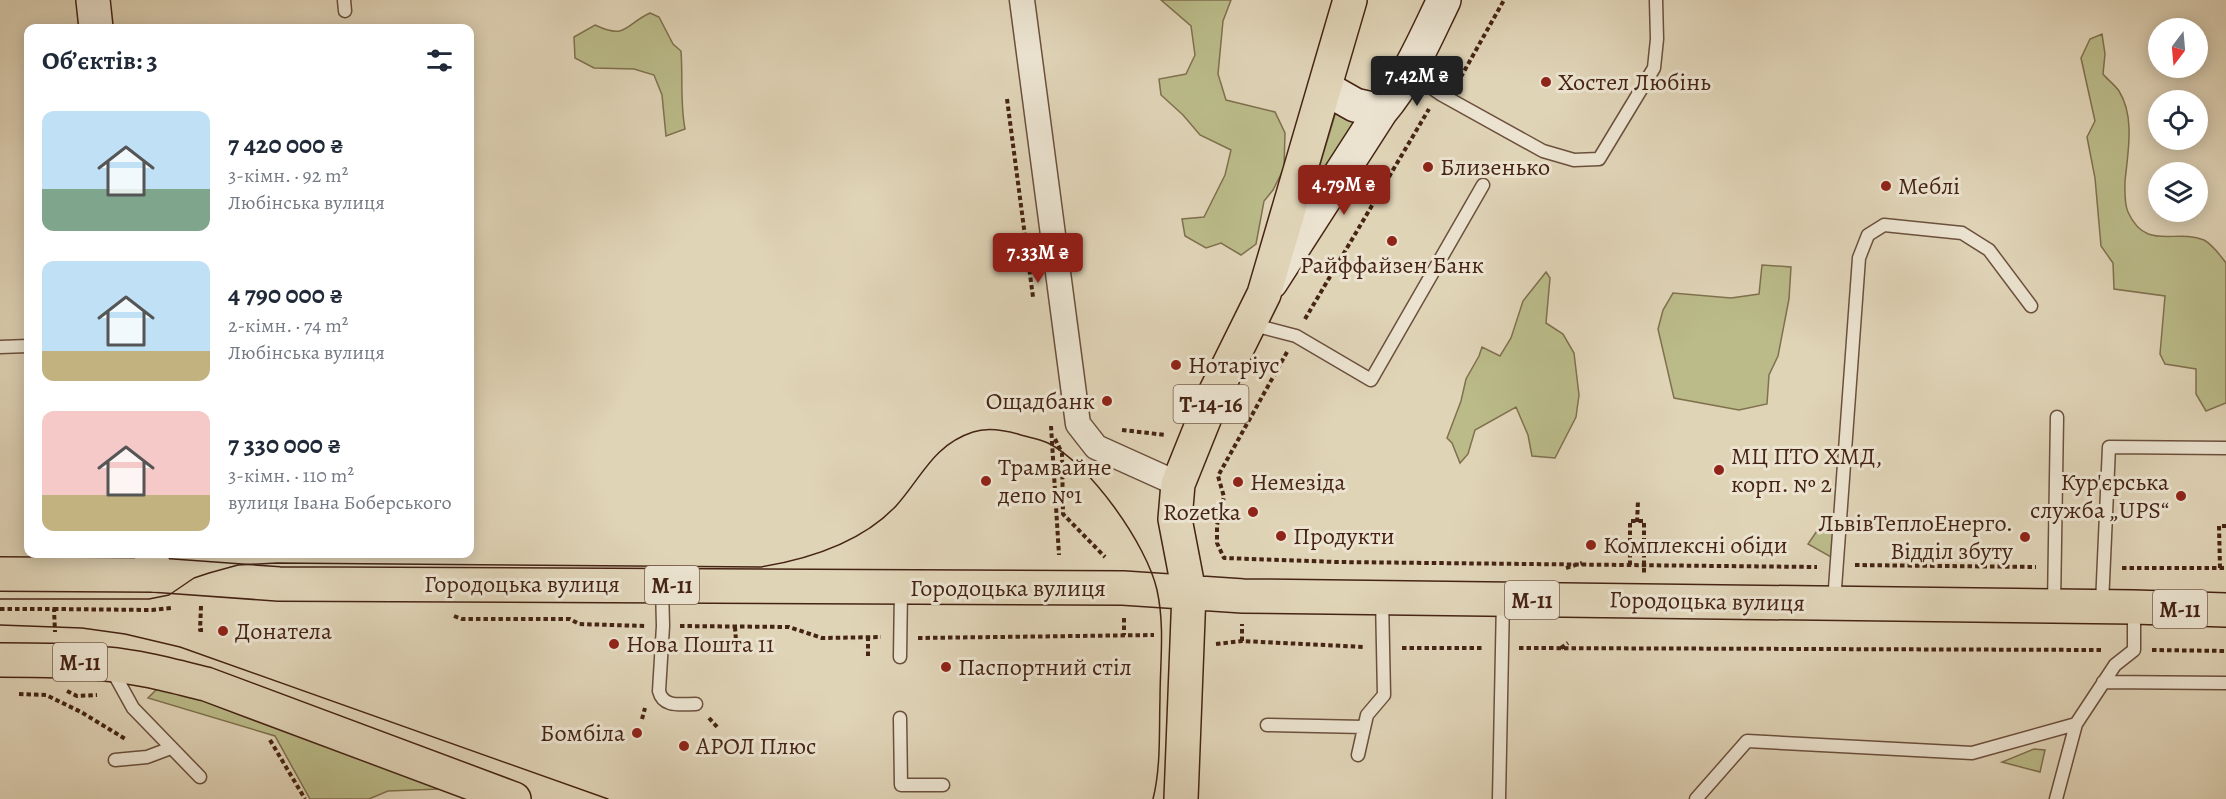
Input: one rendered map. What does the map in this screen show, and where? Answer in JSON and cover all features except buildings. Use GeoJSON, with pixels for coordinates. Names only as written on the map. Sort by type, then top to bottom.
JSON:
{"type":"FeatureCollection","features":[{"type":"Feature","properties":{"kind":"main road"},"geometry":{"type":"LineString","coordinates":[[93,0],[96,24]]}},
{"type":"Feature","properties":{"kind":"main road","name":"Т-14-16"},"geometry":{"type":"LineString","coordinates":[[1189,592],[1175,519],[1178,484],[1213,397],[1264,294],[1350,0]]}},
{"type":"Feature","properties":{"kind":"main road"},"geometry":{"type":"LineString","coordinates":[[1264,294],[1381,111],[1394,96],[1409,72],[1444,0]]}},
{"type":"Feature","properties":{"kind":"main road"},"geometry":{"type":"LineString","coordinates":[[1325,88],[1355,105],[1381,111]]}},
{"type":"Feature","properties":{"kind":"main road","name":"Городоцька вулиця"},"geometry":{"type":"LineString","coordinates":[[0,574],[153,564],[279,584],[1123,588],[1243,596],[2226,610]]}},
{"type":"Feature","properties":{"kind":"main road"},"geometry":{"type":"LineString","coordinates":[[1181,799],[1189,592]]}},
{"type":"Feature","properties":{"kind":"main road","name":"М-11"},"geometry":{"type":"LineString","coordinates":[[0,660],[59,660],[108,664],[206,684],[514,799]]}},
{"type":"Feature","properties":{"kind":"street"},"geometry":{"type":"LineString","coordinates":[[1022,0],[1078,424],[1096,447],[1178,484]]}},
{"type":"Feature","properties":{"kind":"lane"},"geometry":{"type":"LineString","coordinates":[[1409,72],[1442,95],[1543,151],[1574,160],[1599,159],[1654,68],[1658,39],[1656,0]]}},
{"type":"Feature","properties":{"kind":"lane"},"geometry":{"type":"LineString","coordinates":[[1249,324],[1296,336],[1371,380],[1483,184]]}},
{"type":"Feature","properties":{"kind":"lane"},"geometry":{"type":"LineString","coordinates":[[1834,603],[1859,258],[1868,235],[1884,225],[1962,233],[1989,250],[2031,306]]}},
{"type":"Feature","properties":{"kind":"lane"},"geometry":{"type":"LineString","coordinates":[[0,346],[24,346]]}},
{"type":"Feature","properties":{"kind":"lane"},"geometry":{"type":"LineString","coordinates":[[2054,606],[2057,417]]}},
{"type":"Feature","properties":{"kind":"lane"},"geometry":{"type":"LineString","coordinates":[[2102,607],[2109,447],[2226,448]]}},
{"type":"Feature","properties":{"kind":"lane"},"geometry":{"type":"LineString","coordinates":[[662,585],[663,626],[659,691],[661,698],[668,704],[696,704]]}},
{"type":"Feature","properties":{"kind":"lane"},"geometry":{"type":"LineString","coordinates":[[900,657],[901,587]]}},
{"type":"Feature","properties":{"kind":"lane"},"geometry":{"type":"LineString","coordinates":[[1358,755],[1367,715],[1383,695],[1382,598]]}},
{"type":"Feature","properties":{"kind":"lane"},"geometry":{"type":"LineString","coordinates":[[1499,799],[1503,600]]}},
{"type":"Feature","properties":{"kind":"lane"},"geometry":{"type":"LineString","coordinates":[[2056,799],[2076,724],[2115,665],[2134,650],[2134,607]]}},
{"type":"Feature","properties":{"kind":"lane"},"geometry":{"type":"LineString","coordinates":[[108,664],[133,708],[200,777]]}},
{"type":"Feature","properties":{"kind":"lane"},"geometry":{"type":"LineString","coordinates":[[2103,682],[2226,683]]}},
{"type":"Feature","properties":{"kind":"lane"},"geometry":{"type":"LineString","coordinates":[[900,718],[901,785],[943,785]]}},
{"type":"Feature","properties":{"kind":"lane"},"geometry":{"type":"LineString","coordinates":[[1696,799],[1747,741],[1972,753],[2076,724]]}},
{"type":"Feature","properties":{"kind":"lane"},"geometry":{"type":"LineString","coordinates":[[1267,725],[1364,727]]}},
{"type":"Feature","properties":{"kind":"lane"},"geometry":{"type":"LineString","coordinates":[[115,760],[147,757],[171,748]]}},
{"type":"Feature","properties":{"kind":"path"},"geometry":{"type":"LineString","coordinates":[[1504,0],[1462,75],[1425,114],[1218,476],[1224,497],[1217,525],[1217,543],[1224,558],[1347,562],[1828,567]]}},
{"type":"Feature","properties":{"kind":"path"},"geometry":{"type":"LineString","coordinates":[[1059,555],[1051,430],[1062,453],[1063,514],[1113,565]]}},
{"type":"Feature","properties":{"kind":"path"},"geometry":{"type":"LineString","coordinates":[[1119,430],[1173,436]]}},
{"type":"Feature","properties":{"kind":"path"},"geometry":{"type":"LineString","coordinates":[[1637,522],[1638,501]]}},
{"type":"Feature","properties":{"kind":"path"},"geometry":{"type":"LineString","coordinates":[[1630,521],[1644,521],[1644,564],[1636,600],[1630,564],[1630,521]]}},
{"type":"Feature","properties":{"kind":"path"},"geometry":{"type":"LineString","coordinates":[[2220,568],[2219,526],[2226,526]]}},
{"type":"Feature","properties":{"kind":"path"},"geometry":{"type":"LineString","coordinates":[[1850,566],[2054,567]]}},
{"type":"Feature","properties":{"kind":"path"},"geometry":{"type":"LineString","coordinates":[[2103,567],[2226,568]]}},
{"type":"Feature","properties":{"kind":"path"},"geometry":{"type":"LineString","coordinates":[[194,606],[203,605],[200,630],[206,630]]}},
{"type":"Feature","properties":{"kind":"path"},"geometry":{"type":"LineString","coordinates":[[0,609],[152,610],[176,608]]}},
{"type":"Feature","properties":{"kind":"path"},"geometry":{"type":"LineString","coordinates":[[54,609],[54,620]]}},
{"type":"Feature","properties":{"kind":"path"},"geometry":{"type":"LineString","coordinates":[[1124,612],[1124,635]]}},
{"type":"Feature","properties":{"kind":"path"},"geometry":{"type":"LineString","coordinates":[[453,615],[462,619],[570,619],[579,624],[789,627],[822,638],[881,637]]}},
{"type":"Feature","properties":{"kind":"path"},"geometry":{"type":"LineString","coordinates":[[735,627],[737,656]]}},
{"type":"Feature","properties":{"kind":"path"},"geometry":{"type":"LineString","coordinates":[[913,638],[1154,635]]}},
{"type":"Feature","properties":{"kind":"path"},"geometry":{"type":"LineString","coordinates":[[868,637],[868,656]]}},
{"type":"Feature","properties":{"kind":"path"},"geometry":{"type":"LineString","coordinates":[[1213,644],[1242,641],[1383,648],[2226,651]]}},
{"type":"Feature","properties":{"kind":"path"},"geometry":{"type":"LineString","coordinates":[[1560,648],[1568,643]]}},
{"type":"Feature","properties":{"kind":"path"},"geometry":{"type":"LineString","coordinates":[[1679,643],[1683,649]]}},
{"type":"Feature","properties":{"kind":"path"},"geometry":{"type":"LineString","coordinates":[[19,694],[46,695],[81,712],[129,741],[129,757]]}},
{"type":"Feature","properties":{"kind":"path"},"geometry":{"type":"LineString","coordinates":[[642,719],[645,708]]}},
{"type":"Feature","properties":{"kind":"path"},"geometry":{"type":"LineString","coordinates":[[269,738],[305,799]]}},
{"type":"Feature","properties":{"kind":"green space"},"geometry":{"type":"Polygon","coordinates":[[[1161,0],[1231,0],[1223,21],[1218,74],[1226,100],[1275,112],[1285,133],[1284,168],[1273,190],[1264,201],[1256,244],[1241,255],[1221,243],[1206,248],[1185,236],[1182,219],[1204,217],[1225,175],[1231,150],[1200,135],[1161,95],[1159,79],[1186,74],[1195,55],[1191,26],[1161,0]]]}},
{"type":"Feature","properties":{"kind":"green space"},"geometry":{"type":"Polygon","coordinates":[[[650,13],[659,17],[673,44],[681,51],[685,129],[666,136],[662,95],[654,75],[634,69],[594,68],[575,58],[574,37],[595,25],[620,31],[650,13]]]}},
{"type":"Feature","properties":{"kind":"green space"},"geometry":{"type":"Polygon","coordinates":[[[2102,34],[2105,54],[2103,74],[2119,91],[2129,123],[2125,181],[2128,212],[2143,232],[2162,237],[2182,236],[2204,240],[2226,263],[2226,403],[2206,411],[2196,394],[2196,369],[2165,364],[2160,354],[2165,296],[2114,289],[2113,263],[2101,246],[2095,178],[2087,137],[2095,121],[2081,58],[2090,39],[2102,34]]]}},
{"type":"Feature","properties":{"kind":"green space"},"geometry":{"type":"Polygon","coordinates":[[[1338,105],[1364,115],[1311,194],[1338,105]]]}},
{"type":"Feature","properties":{"kind":"green space"},"geometry":{"type":"Polygon","coordinates":[[[1762,265],[1791,267],[1789,299],[1778,356],[1769,375],[1767,404],[1739,410],[1674,398],[1658,329],[1663,310],[1673,293],[1731,298],[1759,294],[1762,265]]]}},
{"type":"Feature","properties":{"kind":"green space"},"geometry":{"type":"Polygon","coordinates":[[[1546,272],[1550,278],[1546,323],[1563,334],[1574,353],[1579,395],[1576,417],[1555,458],[1532,456],[1528,435],[1516,407],[1475,430],[1468,454],[1460,463],[1452,443],[1447,438],[1461,401],[1466,379],[1482,347],[1500,356],[1511,338],[1523,301],[1546,272]]]}},
{"type":"Feature","properties":{"kind":"green space"},"geometry":{"type":"Polygon","coordinates":[[[1835,515],[1845,542],[1838,561],[1808,544],[1819,528],[1835,515]]]}},
{"type":"Feature","properties":{"kind":"green space"},"geometry":{"type":"Polygon","coordinates":[[[161,685],[467,788],[388,791],[369,799],[310,799],[275,736],[148,698],[161,685]]]}},
{"type":"Feature","properties":{"kind":"green space"},"geometry":{"type":"Polygon","coordinates":[[[2034,749],[2045,750],[2040,772],[2002,762],[2034,749]]]}},
{"type":"Feature","properties":{"kind":"tram line"},"geometry":{"type":"LineString","coordinates":[[0,599],[149,599],[169,595],[194,578],[209,573],[238,565],[277,563],[761,567],[816,554],[867,530],[896,506],[929,463],[948,445],[978,430],[1001,430],[1048,443],[1081,468],[1129,529],[1151,572],[1157,590],[1161,631],[1159,749],[1153,799]]}},
{"type":"Feature","properties":{"kind":"tram line"},"geometry":{"type":"LineString","coordinates":[[0,625],[82,628],[125,634],[180,647],[608,799]]}},
{"type":"Feature","properties":{"kind":"place","name":"Хостел Любінь"},"geometry":{"type":"Point","coordinates":[1546,82]}},
{"type":"Feature","properties":{"kind":"place","name":"Близенько"},"geometry":{"type":"Point","coordinates":[1428,167]}},
{"type":"Feature","properties":{"kind":"place","name":"Меблі"},"geometry":{"type":"Point","coordinates":[1886,186]}},
{"type":"Feature","properties":{"kind":"place","name":"Райффайзен Банк"},"geometry":{"type":"Point","coordinates":[1392,241]}},
{"type":"Feature","properties":{"kind":"place","name":"Нотаріус"},"geometry":{"type":"Point","coordinates":[1176,365]}},
{"type":"Feature","properties":{"kind":"place","name":"Ощадбанк"},"geometry":{"type":"Point","coordinates":[1107,401]}},
{"type":"Feature","properties":{"kind":"place","name":"МЦ ПТО ХМД, корп. № 2"},"geometry":{"type":"Point","coordinates":[1719,470]}},
{"type":"Feature","properties":{"kind":"place","name":"Трамвайне депо №1"},"geometry":{"type":"Point","coordinates":[986,481]}},
{"type":"Feature","properties":{"kind":"place","name":"Немезіда"},"geometry":{"type":"Point","coordinates":[1238,482]}},
{"type":"Feature","properties":{"kind":"place","name":"Кур'єрська служба „UPS“"},"geometry":{"type":"Point","coordinates":[2181,496]}},
{"type":"Feature","properties":{"kind":"place","name":"Rozetka"},"geometry":{"type":"Point","coordinates":[1253,512]}},
{"type":"Feature","properties":{"kind":"place","name":"Продукти"},"geometry":{"type":"Point","coordinates":[1281,536]}},
{"type":"Feature","properties":{"kind":"place","name":"ЛьвівТеплоЕнерго. Відділ збуту"},"geometry":{"type":"Point","coordinates":[2025,537]}},
{"type":"Feature","properties":{"kind":"place","name":"Комплексні обіди"},"geometry":{"type":"Point","coordinates":[1591,545]}},
{"type":"Feature","properties":{"kind":"place","name":"Донатела"},"geometry":{"type":"Point","coordinates":[223,631]}},
{"type":"Feature","properties":{"kind":"place","name":"Нова Пошта 11"},"geometry":{"type":"Point","coordinates":[614,644]}},
{"type":"Feature","properties":{"kind":"place","name":"Паспортний стіл"},"geometry":{"type":"Point","coordinates":[946,667]}},
{"type":"Feature","properties":{"kind":"place","name":"Бомбіла"},"geometry":{"type":"Point","coordinates":[637,733]}},
{"type":"Feature","properties":{"kind":"place","name":"АРОЛ Плюс"},"geometry":{"type":"Point","coordinates":[684,746]}}]}
